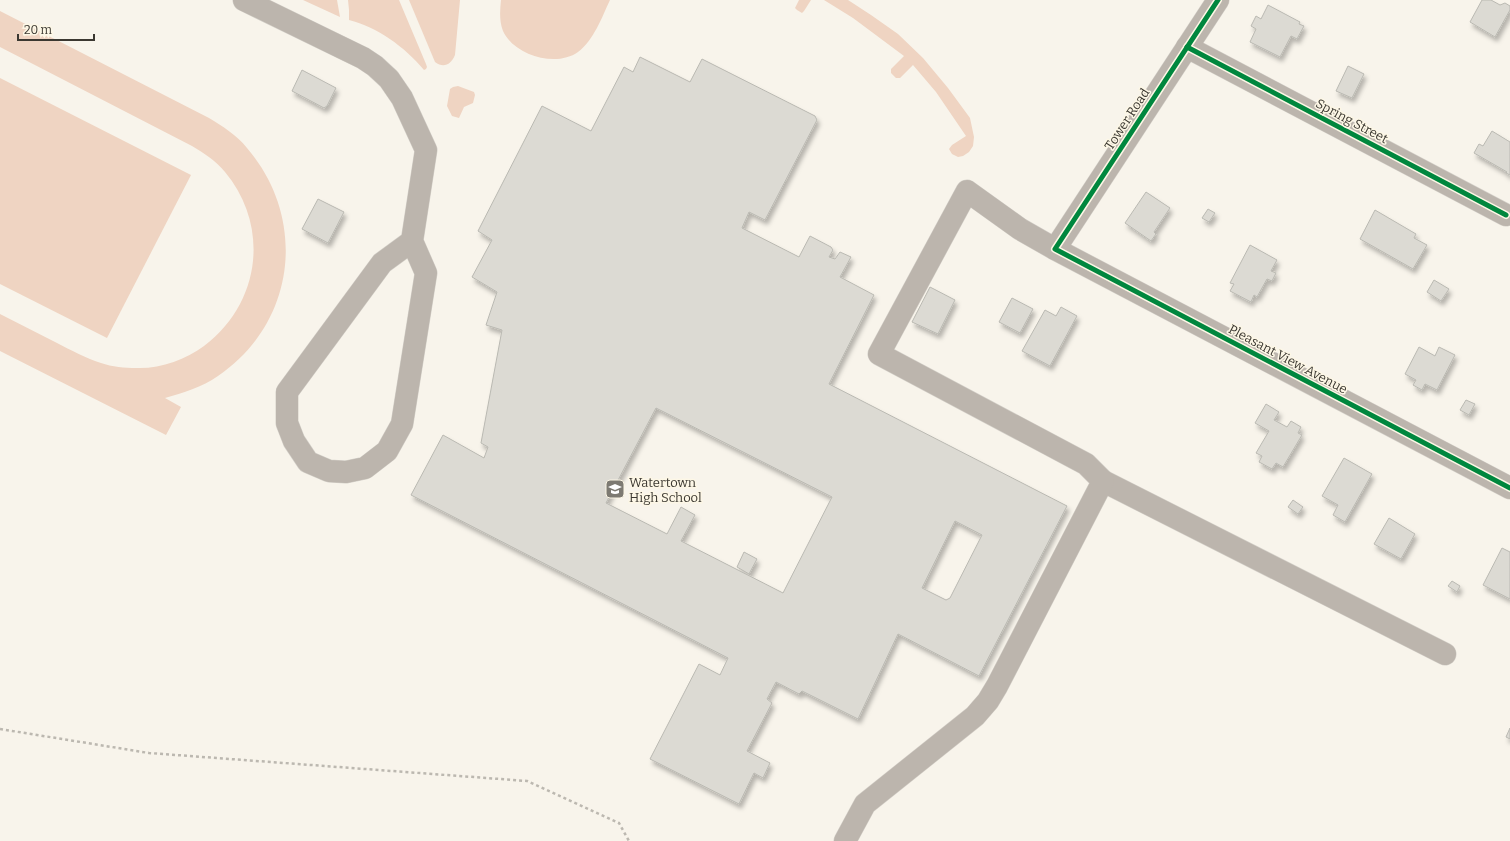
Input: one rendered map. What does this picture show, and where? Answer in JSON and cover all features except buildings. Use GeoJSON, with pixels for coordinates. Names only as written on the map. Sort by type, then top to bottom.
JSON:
{"type":"FeatureCollection","features":[{"type":"Feature","properties":{"kind":"street"},"geometry":{"type":"LineString","coordinates":[[244,0],[363,58],[375,66],[389,79],[402,98],[426,150],[412,241],[426,273],[402,424],[387,451],[365,468],[346,472],[328,471],[308,462],[294,441],[287,423],[287,392],[382,263],[412,241]]}},
{"type":"Feature","properties":{"kind":"street","name":"Tower Road"},"geometry":{"type":"LineString","coordinates":[[1055,250],[1218,0]]}},
{"type":"Feature","properties":{"kind":"street","name":"Spring Street"},"geometry":{"type":"LineString","coordinates":[[1187,47],[1506,215]]}},
{"type":"Feature","properties":{"kind":"street","name":"Pleasant View Avenue"},"geometry":{"type":"LineString","coordinates":[[1102,480],[1086,464],[879,354],[967,191],[1020,229],[1055,250],[1510,488]]}},
{"type":"Feature","properties":{"kind":"street"},"geometry":{"type":"LineString","coordinates":[[845,841],[865,804],[974,716],[988,701],[1102,480],[1445,654]]}},
{"type":"Feature","properties":{"kind":"path"},"geometry":{"type":"LineString","coordinates":[[0,729],[149,753],[527,781],[618,823],[630,841]]}},
{"type":"Feature","properties":{"kind":"shaded area"},"geometry":{"type":"Polygon","coordinates":[[[303,0],[337,0],[340,17],[303,0]]]}},
{"type":"Feature","properties":{"kind":"shaded area"},"geometry":{"type":"Polygon","coordinates":[[[348,0],[399,0],[426,64],[426,69],[424,70],[408,53],[390,39],[370,28],[349,20],[348,0]]]}},
{"type":"Feature","properties":{"kind":"shaded area"},"geometry":{"type":"Polygon","coordinates":[[[409,0],[460,0],[455,55],[449,63],[441,65],[435,62],[409,0]]]}},
{"type":"Feature","properties":{"kind":"shaded area"},"geometry":{"type":"Polygon","coordinates":[[[501,0],[610,0],[597,28],[584,47],[569,57],[548,59],[536,56],[516,47],[508,39],[503,31],[501,23],[501,0]]]}},
{"type":"Feature","properties":{"kind":"shaded area"},"geometry":{"type":"Polygon","coordinates":[[[799,0],[811,0],[802,13],[795,8],[799,0]]]}},
{"type":"Feature","properties":{"kind":"shaded area"},"geometry":{"type":"Polygon","coordinates":[[[824,0],[848,0],[898,34],[923,58],[970,118],[974,137],[973,146],[969,152],[958,157],[952,154],[949,149],[952,145],[966,136],[936,92],[913,65],[900,78],[896,78],[891,73],[891,69],[904,56],[853,18],[824,0]]]}},
{"type":"Feature","properties":{"kind":"shaded area"},"geometry":{"type":"Polygon","coordinates":[[[0,11],[209,118],[224,128],[239,139],[247,148],[266,176],[279,206],[285,237],[285,269],[278,299],[264,328],[244,354],[218,376],[185,392],[165,398],[181,407],[166,435],[0,351],[0,314],[78,354],[95,361],[127,368],[154,367],[172,363],[204,346],[223,328],[238,308],[248,286],[253,263],[253,239],[249,216],[239,193],[225,172],[218,164],[205,154],[0,47],[0,11]]]}},
{"type":"Feature","properties":{"kind":"shaded area"},"geometry":{"type":"Polygon","coordinates":[[[0,78],[191,175],[107,338],[0,284],[0,78]]]}},
{"type":"Feature","properties":{"kind":"shaded area"},"geometry":{"type":"Polygon","coordinates":[[[458,86],[474,92],[475,95],[473,103],[464,107],[459,118],[452,116],[447,106],[450,89],[458,86]]]}},
{"type":"Feature","properties":{"kind":"cycle path"},"geometry":{"type":"LineString","coordinates":[[1218,0],[1055,249],[1510,488]]}},
{"type":"Feature","properties":{"kind":"cycle path"},"geometry":{"type":"LineString","coordinates":[[1187,47],[1506,215]]}},
{"type":"Feature","properties":{"kind":"place","name":"Watertown High School"},"geometry":{"type":"Point","coordinates":[615,489]}}]}
